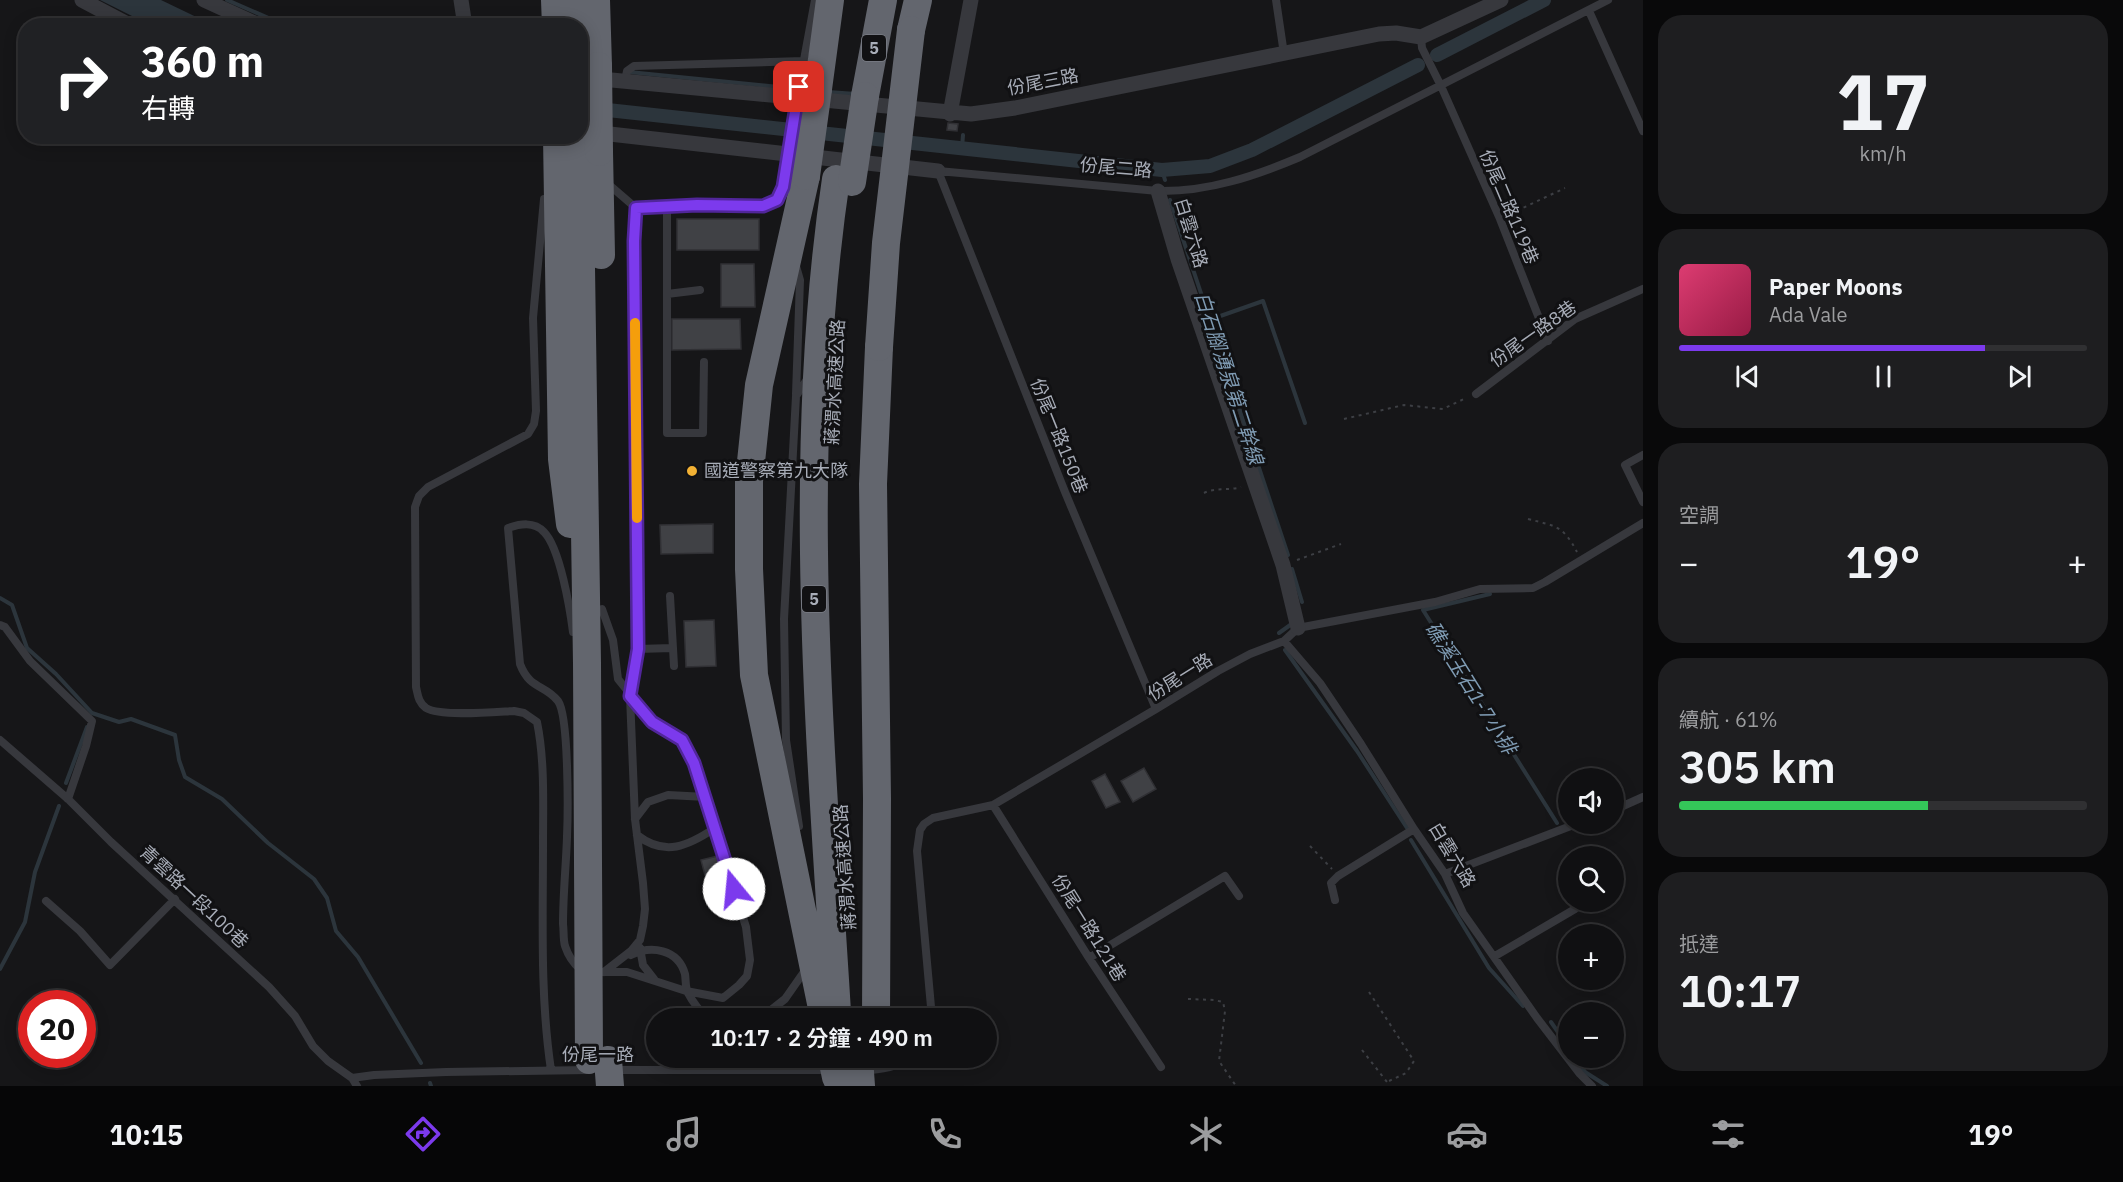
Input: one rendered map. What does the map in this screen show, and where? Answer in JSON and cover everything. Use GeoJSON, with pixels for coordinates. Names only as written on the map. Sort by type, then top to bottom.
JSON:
{"type":"FeatureCollection","features":[{"type":"Feature","properties":{"kind":"highway"},"geometry":{"type":"LineString","coordinates":[[555,0],[555,18]]}},
{"type":"Feature","properties":{"kind":"highway"},"geometry":{"type":"LineString","coordinates":[[576,0],[580,18]]}},
{"type":"Feature","properties":{"kind":"highway"},"geometry":{"type":"LineString","coordinates":[[588,53],[596,0]]}},
{"type":"Feature","properties":{"kind":"highway"},"geometry":{"type":"LineString","coordinates":[[588,53],[601,0]]}},
{"type":"Feature","properties":{"kind":"highway"},"geometry":{"type":"LineString","coordinates":[[822,1008],[754,675],[749,569],[749,481],[759,385],[790,250],[795,175],[808,88],[830,0]]}},
{"type":"Feature","properties":{"kind":"highway","name":"蔣渭水高速公路"},"geometry":{"type":"LineString","coordinates":[[855,1008],[838,770],[829,488],[844,181],[857,95],[864,0]]}},
{"type":"Feature","properties":{"kind":"highway","name":"蔣渭水高速公路"},"geometry":{"type":"LineString","coordinates":[[857,95],[883,0]]}},
{"type":"Feature","properties":{"kind":"highway"},"geometry":{"type":"LineString","coordinates":[[876,1008],[877,799],[873,484],[886,243],[911,30],[917,0]]}},
{"type":"Feature","properties":{"kind":"highway"},"geometry":{"type":"LineString","coordinates":[[583,147],[559,229],[562,459],[565,493],[579,578],[580,664],[588,816],[604,968]]}},
{"type":"Feature","properties":{"kind":"highway"},"geometry":{"type":"LineString","coordinates":[[583,147],[602,609],[604,968],[599,1073]]}},
{"type":"Feature","properties":{"kind":"highway"},"geometry":{"type":"LineString","coordinates":[[580,664],[583,147]]}},
{"type":"Feature","properties":{"kind":"highway","name":"蔣渭水高速公路"},"geometry":{"type":"LineString","coordinates":[[836,1008],[826,858],[814,587],[813,502],[825,251],[844,181]]}},
{"type":"Feature","properties":{"kind":"street"},"geometry":{"type":"LineString","coordinates":[[82,0],[116,18]]}},
{"type":"Feature","properties":{"kind":"street"},"geometry":{"type":"LineString","coordinates":[[204,0],[243,18]]}},
{"type":"Feature","properties":{"kind":"street"},"geometry":{"type":"LineString","coordinates":[[461,0],[464,18]]}},
{"type":"Feature","properties":{"kind":"street"},"geometry":{"type":"LineString","coordinates":[[950,114],[971,0]]}},
{"type":"Feature","properties":{"kind":"street","name":"份尾三路"},"geometry":{"type":"LineString","coordinates":[[588,53],[625,83],[950,114],[971,114],[993,112],[1379,34],[1396,33],[1421,36],[1501,0]]}},
{"type":"Feature","properties":{"kind":"street","name":"份尾二路"},"geometry":{"type":"LineString","coordinates":[[583,147],[938,171]]}},
{"type":"Feature","properties":{"kind":"street","name":"白雲六路"},"geometry":{"type":"LineString","coordinates":[[1158,191],[1178,259],[1283,565],[1298,628]]}},
{"type":"Feature","properties":{"kind":"lane"},"geometry":{"type":"LineString","coordinates":[[808,88],[803,61],[815,0]]}},
{"type":"Feature","properties":{"kind":"lane"},"geometry":{"type":"LineString","coordinates":[[1276,0],[1284,54]]}},
{"type":"Feature","properties":{"kind":"lane","name":"份尾二路"},"geometry":{"type":"LineString","coordinates":[[938,171],[1158,191],[1180,192],[1204,188],[1263,172],[1300,157],[1608,0]]}},
{"type":"Feature","properties":{"kind":"lane"},"geometry":{"type":"LineString","coordinates":[[1589,11],[1643,131]]}},
{"type":"Feature","properties":{"kind":"lane","name":"份尾二路119巷"},"geometry":{"type":"LineString","coordinates":[[1421,36],[1422,48],[1500,219],[1548,341]]}},
{"type":"Feature","properties":{"kind":"lane"},"geometry":{"type":"LineString","coordinates":[[625,83],[627,71],[634,66],[803,61]]}},
{"type":"Feature","properties":{"kind":"lane"},"geometry":{"type":"LineString","coordinates":[[1634,108],[1643,102]]}},
{"type":"Feature","properties":{"kind":"lane"},"geometry":{"type":"LineString","coordinates":[[583,147],[636,208],[634,241],[638,649],[630,696],[635,819],[645,909],[640,950],[644,965],[656,981]]}},
{"type":"Feature","properties":{"kind":"lane","name":"份尾一路150巷"},"geometry":{"type":"LineString","coordinates":[[938,171],[1065,492],[1156,709]]}},
{"type":"Feature","properties":{"kind":"lane"},"geometry":{"type":"LineString","coordinates":[[636,208],[717,204],[763,206],[777,200],[795,175]]}},
{"type":"Feature","properties":{"kind":"lane"},"geometry":{"type":"LineString","coordinates":[[545,190],[532,318],[536,411],[534,424],[528,434],[428,487],[419,496],[415,507],[416,687],[418,700],[427,708],[441,712],[513,711],[524,713],[537,722],[540,736],[543,812],[545,1030],[551,1070]]}},
{"type":"Feature","properties":{"kind":"lane"},"geometry":{"type":"LineString","coordinates":[[668,206],[667,433],[703,433],[704,362]]}},
{"type":"Feature","properties":{"kind":"lane"},"geometry":{"type":"LineString","coordinates":[[790,250],[800,280],[784,619],[786,740],[800,831]]}},
{"type":"Feature","properties":{"kind":"lane","name":"份尾一路8巷"},"geometry":{"type":"LineString","coordinates":[[1476,394],[1575,319],[1643,289]]}},
{"type":"Feature","properties":{"kind":"lane"},"geometry":{"type":"LineString","coordinates":[[667,294],[700,290]]}},
{"type":"Feature","properties":{"kind":"lane"},"geometry":{"type":"LineString","coordinates":[[796,396],[818,362]]}},
{"type":"Feature","properties":{"kind":"lane"},"geometry":{"type":"LineString","coordinates":[[1643,454],[1625,465],[1643,502]]}},
{"type":"Feature","properties":{"kind":"lane"},"geometry":{"type":"LineString","coordinates":[[580,664],[556,554],[544,531],[522,523],[508,528],[520,664],[531,683],[559,702],[563,715],[568,790],[563,912],[564,944],[569,956],[575,965],[627,972],[687,991],[723,998],[747,976],[750,960],[746,927],[706,797],[694,763],[682,740],[652,722],[618,679],[613,640],[602,609]]}},
{"type":"Feature","properties":{"kind":"lane"},"geometry":{"type":"LineString","coordinates":[[1298,628],[1435,602],[1480,589],[1533,588],[1643,523]]}},
{"type":"Feature","properties":{"kind":"lane"},"geometry":{"type":"LineString","coordinates":[[670,596],[674,666]]}},
{"type":"Feature","properties":{"kind":"lane"},"geometry":{"type":"LineString","coordinates":[[0,625],[5,627],[30,661],[92,721],[68,799]]}},
{"type":"Feature","properties":{"kind":"lane","name":"份尾一路"},"geometry":{"type":"LineString","coordinates":[[931,1008],[917,851],[920,830],[924,824],[933,818],[993,805],[1218,670],[1284,641],[1298,628]]}},
{"type":"Feature","properties":{"kind":"lane","name":"白雲六路"},"geometry":{"type":"LineString","coordinates":[[1284,641],[1320,683],[1384,780],[1445,874],[1463,913],[1537,1018],[1592,1086]]}},
{"type":"Feature","properties":{"kind":"lane"},"geometry":{"type":"LineString","coordinates":[[638,649],[672,648]]}},
{"type":"Feature","properties":{"kind":"lane","name":"青雲路一段100巷"},"geometry":{"type":"LineString","coordinates":[[0,740],[68,799],[111,842],[269,987],[296,1016],[313,1046],[328,1061],[352,1078],[357,1086]]}},
{"type":"Feature","properties":{"kind":"lane"},"geometry":{"type":"LineString","coordinates":[[635,819],[648,802],[669,795],[706,797]]}},
{"type":"Feature","properties":{"kind":"lane"},"geometry":{"type":"LineString","coordinates":[[1624,806],[1643,797]]}},
{"type":"Feature","properties":{"kind":"lane","name":"份尾一路121巷"},"geometry":{"type":"LineString","coordinates":[[993,805],[1161,1067]]}},
{"type":"Feature","properties":{"kind":"lane"},"geometry":{"type":"LineString","coordinates":[[637,835],[648,844],[666,848],[693,842],[715,828]]}},
{"type":"Feature","properties":{"kind":"lane"},"geometry":{"type":"LineString","coordinates":[[1335,900],[1331,883],[1338,876],[1414,829]]}},
{"type":"Feature","properties":{"kind":"lane"},"geometry":{"type":"LineString","coordinates":[[1445,874],[1558,831]]}},
{"type":"Feature","properties":{"kind":"lane"},"geometry":{"type":"LineString","coordinates":[[1089,958],[1225,876],[1239,897]]}},
{"type":"Feature","properties":{"kind":"lane"},"geometry":{"type":"LineString","coordinates":[[46,901],[80,931],[110,965],[175,899]]}},
{"type":"Feature","properties":{"kind":"lane"},"geometry":{"type":"LineString","coordinates":[[805,929],[810,900]]}},
{"type":"Feature","properties":{"kind":"lane"},"geometry":{"type":"LineString","coordinates":[[1495,956],[1570,912]]}},
{"type":"Feature","properties":{"kind":"lane"},"geometry":{"type":"LineString","coordinates":[[604,968],[640,940]]}},
{"type":"Feature","properties":{"kind":"lane"},"geometry":{"type":"LineString","coordinates":[[604,968],[640,950],[657,949],[675,959],[681,966],[687,991],[700,1008]]}},
{"type":"Feature","properties":{"kind":"lane"},"geometry":{"type":"LineString","coordinates":[[773,1008],[784,999],[811,960]]}},
{"type":"Feature","properties":{"kind":"lane","name":"份尾一路"},"geometry":{"type":"LineString","coordinates":[[352,1078],[436,1072],[852,1071],[888,1068]]}},
{"type":"Feature","properties":{"kind":"path"},"geometry":{"type":"LineString","coordinates":[[1500,219],[1565,188]]}},
{"type":"Feature","properties":{"kind":"path"},"geometry":{"type":"LineString","coordinates":[[1344,419],[1404,405],[1443,409],[1476,394]]}},
{"type":"Feature","properties":{"kind":"path"},"geometry":{"type":"LineString","coordinates":[[1204,493],[1212,489],[1232,490],[1256,482]]}},
{"type":"Feature","properties":{"kind":"path"},"geometry":{"type":"LineString","coordinates":[[1528,519],[1559,528],[1569,536],[1581,559]]}},
{"type":"Feature","properties":{"kind":"path"},"geometry":{"type":"LineString","coordinates":[[1283,565],[1341,544]]}},
{"type":"Feature","properties":{"kind":"path"},"geometry":{"type":"LineString","coordinates":[[1310,846],[1338,876]]}},
{"type":"Feature","properties":{"kind":"path"},"geometry":{"type":"LineString","coordinates":[[1369,992],[1414,1061],[1406,1073],[1387,1082]]}},
{"type":"Feature","properties":{"kind":"path"},"geometry":{"type":"LineString","coordinates":[[1188,999],[1223,1002],[1226,1011],[1219,1060],[1236,1086]]}},
{"type":"Feature","properties":{"kind":"path"},"geometry":{"type":"LineString","coordinates":[[1362,1050],[1388,1086]]}},
{"type":"Feature","properties":{"kind":"shaded area"},"geometry":{"type":"Polygon","coordinates":[[[100,0],[161,0],[198,18],[136,18],[100,0]]]}},
{"type":"Feature","properties":{"kind":"building"},"geometry":{"type":"Polygon","coordinates":[[[948,123],[958,124],[957,131],[947,130],[948,123]]]}},
{"type":"Feature","properties":{"kind":"building"},"geometry":{"type":"Polygon","coordinates":[[[677,219],[759,219],[759,250],[677,250],[677,219]]]}},
{"type":"Feature","properties":{"kind":"building"},"geometry":{"type":"Polygon","coordinates":[[[721,264],[754,264],[755,307],[721,307],[721,264]]]}},
{"type":"Feature","properties":{"kind":"building"},"geometry":{"type":"Polygon","coordinates":[[[672,319],[740,319],[741,349],[672,350],[672,319]]]}},
{"type":"Feature","properties":{"kind":"building"},"geometry":{"type":"Polygon","coordinates":[[[713,524],[713,553],[661,554],[660,525],[713,524]]]}},
{"type":"Feature","properties":{"kind":"building"},"geometry":{"type":"Polygon","coordinates":[[[714,620],[716,666],[686,667],[684,621],[714,620]]]}},
{"type":"Feature","properties":{"kind":"building"},"geometry":{"type":"Polygon","coordinates":[[[1144,768],[1156,789],[1133,802],[1121,781],[1144,768]]]}},
{"type":"Feature","properties":{"kind":"building"},"geometry":{"type":"Polygon","coordinates":[[[1105,774],[1120,802],[1106,808],[1092,781],[1105,774]]]}},
{"type":"Feature","properties":{"kind":"building"},"geometry":{"type":"Polygon","coordinates":[[[718,856],[722,875],[706,879],[701,860],[718,856]]]}},
{"type":"Feature","properties":{"kind":"waterway"},"geometry":{"type":"LineString","coordinates":[[227,0],[269,18]]}},
{"type":"Feature","properties":{"kind":"waterway"},"geometry":{"type":"LineString","coordinates":[[1437,55],[1544,0]]}},
{"type":"Feature","properties":{"kind":"waterway"},"geometry":{"type":"LineString","coordinates":[[588,108],[1162,170],[1210,166],[1252,150],[1418,65]]}},
{"type":"Feature","properties":{"kind":"waterway"},"geometry":{"type":"LineString","coordinates":[[629,72],[808,90]]}},
{"type":"Feature","properties":{"kind":"waterway"},"geometry":{"type":"LineString","coordinates":[[828,92],[856,94]]}},
{"type":"Feature","properties":{"kind":"waterway"},"geometry":{"type":"LineString","coordinates":[[962,148],[963,135]]}},
{"type":"Feature","properties":{"kind":"waterway","name":"白石腳湧泉第二幹線"},"geometry":{"type":"LineString","coordinates":[[1162,170],[1165,180]]}},
{"type":"Feature","properties":{"kind":"waterway","name":"白石腳湧泉第二幹線"},"geometry":{"type":"LineString","coordinates":[[1170,200],[1288,555]]}},
{"type":"Feature","properties":{"kind":"waterway"},"geometry":{"type":"LineString","coordinates":[[1209,320],[1263,301],[1305,423]]}},
{"type":"Feature","properties":{"kind":"waterway","name":"白石腳湧泉第二幹線"},"geometry":{"type":"LineString","coordinates":[[1292,569],[1302,602]]}},
{"type":"Feature","properties":{"kind":"waterway","name":"礁溪玉石1-7小排"},"geometry":{"type":"LineString","coordinates":[[1490,594],[1423,610],[1557,823]]}},
{"type":"Feature","properties":{"kind":"waterway"},"geometry":{"type":"LineString","coordinates":[[0,598],[12,605],[27,648],[56,674],[92,713],[119,722],[131,719],[175,735],[179,760],[185,777],[222,799],[268,843],[314,879],[327,898],[336,931],[358,957],[421,1063]]}},
{"type":"Feature","properties":{"kind":"waterway","name":"白石腳湧泉第二幹線"},"geometry":{"type":"LineString","coordinates":[[1279,633],[1293,623]]}},
{"type":"Feature","properties":{"kind":"waterway","name":"白石腳湧泉第二幹線"},"geometry":{"type":"LineString","coordinates":[[1285,650],[1357,751],[1407,828]]}},
{"type":"Feature","properties":{"kind":"waterway"},"geometry":{"type":"LineString","coordinates":[[66,783],[87,727]]}},
{"type":"Feature","properties":{"kind":"waterway"},"geometry":{"type":"LineString","coordinates":[[0,969],[25,922],[35,872],[59,806]]}},
{"type":"Feature","properties":{"kind":"waterway","name":"白石腳湧泉第二幹線"},"geometry":{"type":"LineString","coordinates":[[1411,840],[1489,968],[1523,1006]]}},
{"type":"Feature","properties":{"kind":"waterway","name":"白石腳湧泉第二幹線"},"geometry":{"type":"LineString","coordinates":[[1551,1022],[1558,1032]]}},
{"type":"Feature","properties":{"kind":"waterway","name":"白石腳湧泉第二幹線"},"geometry":{"type":"LineString","coordinates":[[1582,1068],[1607,1086]]}},
{"type":"Feature","properties":{"kind":"slow traffic"},"geometry":{"type":"LineString","coordinates":[[635,323],[637,518]]}},
{"type":"Feature","properties":{"kind":"place","name":"國道警察第九大隊"},"geometry":{"type":"Point","coordinates":[692,471]}},
{"type":"Feature","properties":{"kind":"route"},"geometry":{"type":"LineString","coordinates":[[734,889],[706,797],[694,763],[682,740],[652,722],[630,696],[638,649],[634,241],[636,208],[726,204],[763,206],[777,200],[783,187],[799,87]]}}]}
